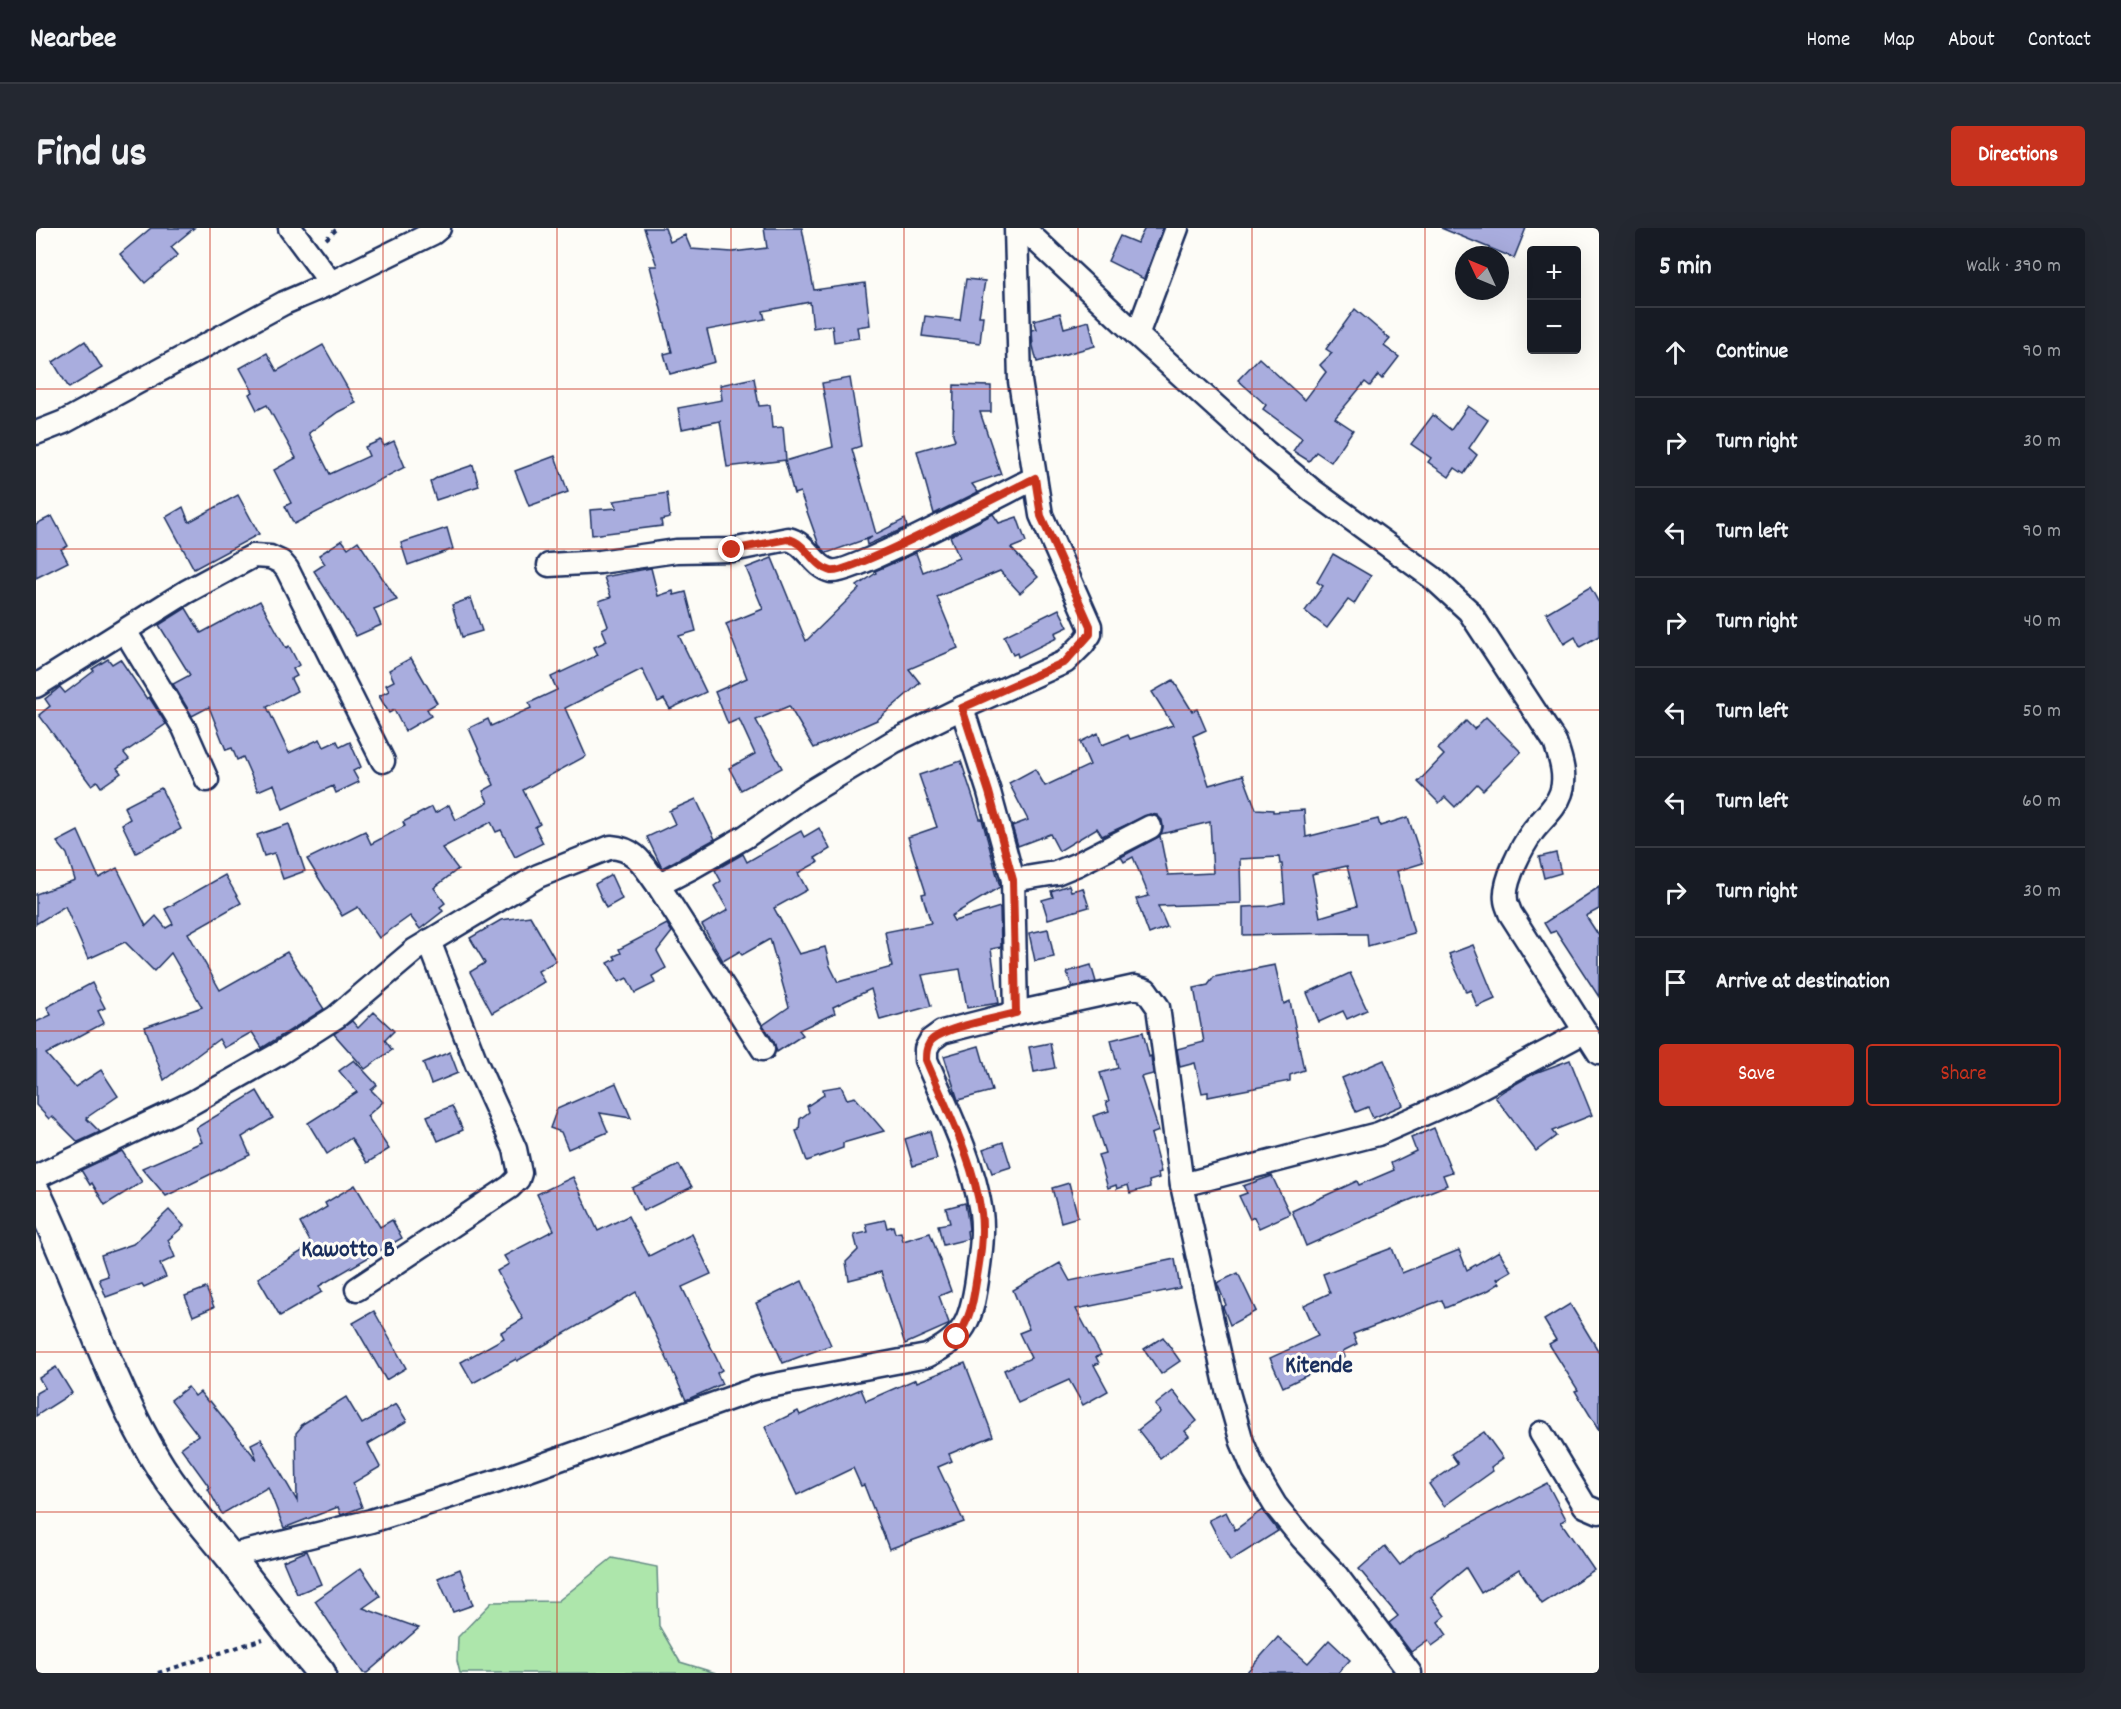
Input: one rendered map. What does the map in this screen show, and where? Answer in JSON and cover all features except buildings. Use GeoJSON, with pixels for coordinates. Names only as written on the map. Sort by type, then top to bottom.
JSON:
{"type":"FeatureCollection","features":[{"type":"Feature","properties":{"kind":"street"},"geometry":{"type":"LineString","coordinates":[[290,228],[331,284]]}},
{"type":"Feature","properties":{"kind":"street"},"geometry":{"type":"LineString","coordinates":[[36,432],[64,422],[284,303],[331,284],[439,228]]}},
{"type":"Feature","properties":{"kind":"street"},"geometry":{"type":"LineString","coordinates":[[658,885],[745,837],[802,797],[893,742],[1065,662],[1090,634],[1090,626],[1084,609],[1041,516],[1020,381],[1016,228]]}},
{"type":"Feature","properties":{"kind":"street"},"geometry":{"type":"LineString","coordinates":[[1023,228],[1137,335],[1282,465],[1313,491],[1433,578],[1469,611],[1555,742],[1562,762],[1562,792],[1550,813],[1533,831],[1517,858],[1506,890],[1506,900],[1510,913],[1599,1053]]}},
{"type":"Feature","properties":{"kind":"street"},"geometry":{"type":"LineString","coordinates":[[1137,335],[1177,228]]}},
{"type":"Feature","properties":{"kind":"street"},"geometry":{"type":"LineString","coordinates":[[549,565],[600,562],[676,551],[732,550],[788,539],[801,545],[821,566],[831,571],[841,571],[892,549],[1035,478]]}},
{"type":"Feature","properties":{"kind":"street"},"geometry":{"type":"LineString","coordinates":[[36,686],[186,592],[253,556],[270,557],[287,568],[383,761]]}},
{"type":"Feature","properties":{"kind":"street"},"geometry":{"type":"LineString","coordinates":[[125,631],[184,728],[207,780]]}},
{"type":"Feature","properties":{"kind":"street"},"geometry":{"type":"LineString","coordinates":[[962,708],[989,792],[1013,880],[1016,1013]]}},
{"type":"Feature","properties":{"kind":"street"},"geometry":{"type":"LineString","coordinates":[[1013,880],[1056,873],[1150,827]]}},
{"type":"Feature","properties":{"kind":"street"},"geometry":{"type":"LineString","coordinates":[[36,1177],[192,1103],[278,1055],[336,1017],[415,950],[429,941],[538,876],[611,847],[623,848],[635,854],[658,885],[764,1049]]}},
{"type":"Feature","properties":{"kind":"street"},"geometry":{"type":"LineString","coordinates":[[357,1290],[510,1187],[518,1179],[520,1173],[515,1149],[477,1065],[429,941]]}},
{"type":"Feature","properties":{"kind":"street"},"geometry":{"type":"LineString","coordinates":[[229,1556],[372,1521],[498,1481],[759,1389],[927,1356],[944,1348],[966,1326],[973,1305],[981,1251],[981,1213],[968,1160],[926,1060],[926,1049],[931,1040],[942,1032],[1135,987],[1146,990],[1158,1007],[1182,1185],[1227,1389],[1242,1442],[1254,1470],[1275,1505],[1334,1572],[1410,1673]]}},
{"type":"Feature","properties":{"kind":"street"},"geometry":{"type":"LineString","coordinates":[[1182,1185],[1378,1134],[1462,1097],[1584,1032]]}},
{"type":"Feature","properties":{"kind":"street"},"geometry":{"type":"LineString","coordinates":[[36,1193],[121,1394],[148,1447],[188,1508],[321,1673]]}},
{"type":"Feature","properties":{"kind":"street"},"geometry":{"type":"LineString","coordinates":[[1541,1433],[1585,1506],[1599,1512]]}},
{"type":"Feature","properties":{"kind":"path"},"geometry":{"type":"LineString","coordinates":[[158,1673],[286,1631]]}},
{"type":"Feature","properties":{"kind":"green space"},"geometry":{"type":"Polygon","coordinates":[[[612,1558],[657,1567],[659,1626],[680,1662],[716,1673],[460,1673],[457,1661],[458,1637],[492,1602],[558,1601],[612,1558]]]}},
{"type":"Feature","properties":{"kind":"district","name":"Kawotto B"},"geometry":{"type":"Point","coordinates":[348,1251]}},
{"type":"Feature","properties":{"kind":"district","name":"Kitende"},"geometry":{"type":"Point","coordinates":[1319,1367]}},
{"type":"Feature","properties":{"kind":"route"},"geometry":{"type":"LineString","coordinates":[[732,550],[788,539],[801,545],[821,566],[831,571],[841,571],[892,549],[1035,478],[1041,516],[1090,626],[1090,634],[1065,662],[962,708],[989,792],[1013,880],[1016,1013],[942,1032],[931,1040],[926,1049],[926,1060],[968,1160],[981,1213],[981,1251],[973,1305],[966,1326],[957,1337]]}}]}
